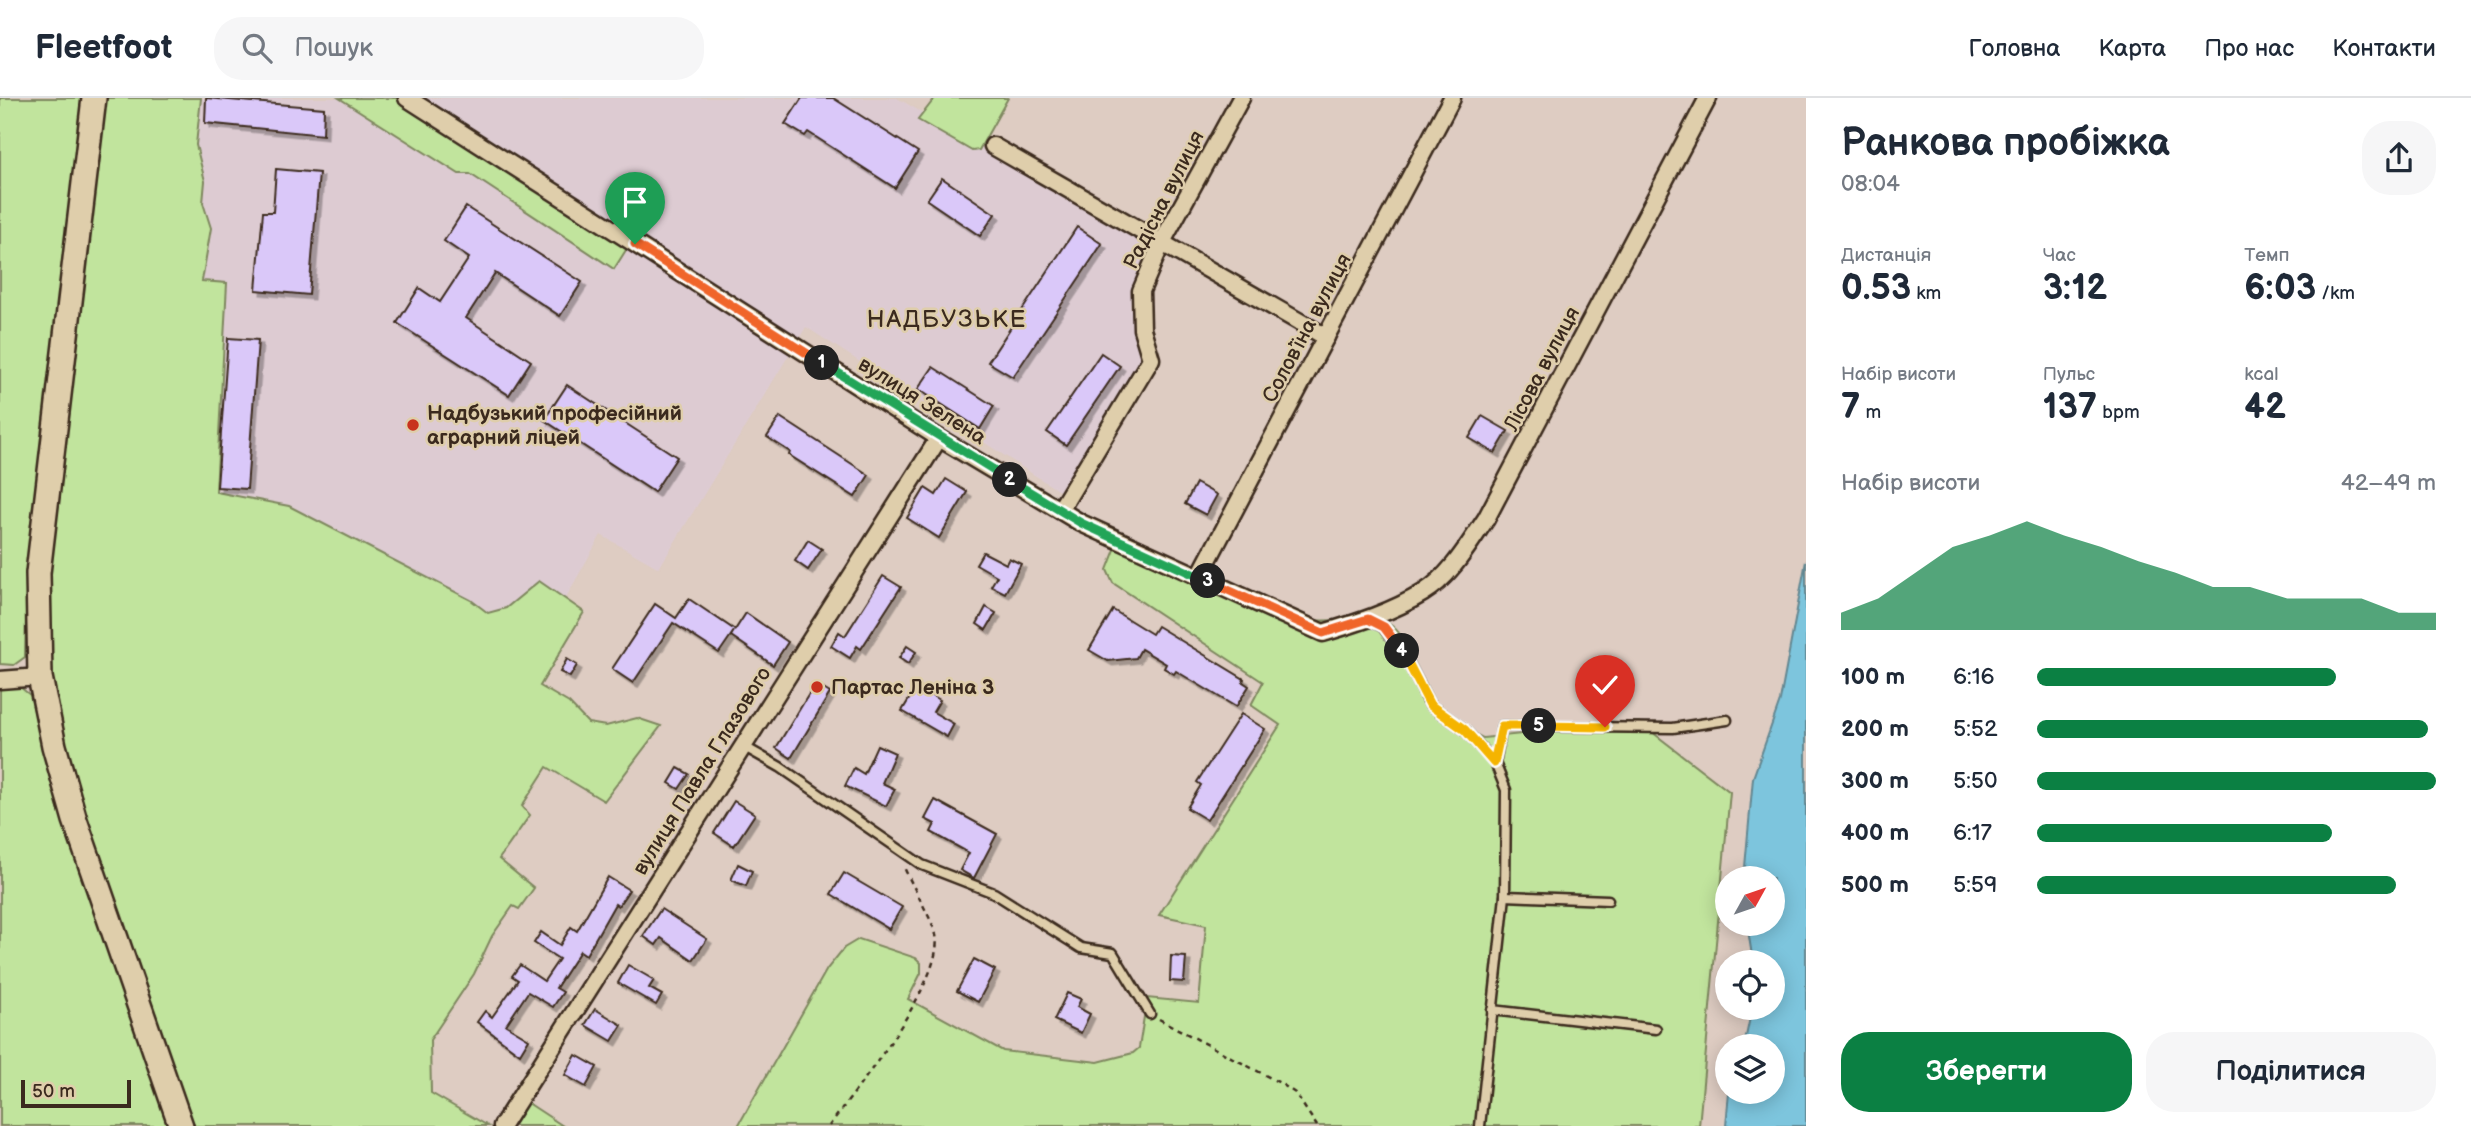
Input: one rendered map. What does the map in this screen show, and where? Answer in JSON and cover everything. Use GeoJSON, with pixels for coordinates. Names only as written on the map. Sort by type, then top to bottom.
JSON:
{"type":"FeatureCollection","features":[{"type":"Feature","properties":{"kind":"main road"},"geometry":{"type":"LineString","coordinates":[[94,98],[38,573],[40,677],[54,746],[75,820],[181,1126]]}},
{"type":"Feature","properties":{"kind":"street","name":"вулиця Зелена"},"geometry":{"type":"LineString","coordinates":[[407,98],[939,438],[1081,523],[1323,633],[1368,619]]}},
{"type":"Feature","properties":{"kind":"street","name":"Радісна вулиця"},"geometry":{"type":"LineString","coordinates":[[1060,510],[1151,359],[1142,329],[1141,291],[1161,244],[1241,98]]}},
{"type":"Feature","properties":{"kind":"street","name":"Соловʼїна вулиця"},"geometry":{"type":"LineString","coordinates":[[1199,577],[1452,98]]}},
{"type":"Feature","properties":{"kind":"street","name":"Лісова вулиця"},"geometry":{"type":"LineString","coordinates":[[1368,619],[1425,592],[1458,560],[1486,519],[1708,98]]}},
{"type":"Feature","properties":{"kind":"street"},"geometry":{"type":"LineString","coordinates":[[993,146],[1326,337]]}},
{"type":"Feature","properties":{"kind":"street","name":"вулиця Павла Глазового"},"geometry":{"type":"LineString","coordinates":[[502,1126],[939,438]]}},
{"type":"Feature","properties":{"kind":"street"},"geometry":{"type":"LineString","coordinates":[[0,680],[40,677]]}},
{"type":"Feature","properties":{"kind":"lane"},"geometry":{"type":"LineString","coordinates":[[1368,619],[1384,627],[1406,657],[1430,705],[1465,730],[1494,763],[1506,789],[1505,896],[1480,1126]]}},
{"type":"Feature","properties":{"kind":"lane"},"geometry":{"type":"LineString","coordinates":[[1494,763],[1502,726],[1673,728],[1727,720]]}},
{"type":"Feature","properties":{"kind":"lane"},"geometry":{"type":"LineString","coordinates":[[743,746],[780,767],[922,865],[994,893],[1081,948],[1113,953],[1150,1014]]}},
{"type":"Feature","properties":{"kind":"lane"},"geometry":{"type":"LineString","coordinates":[[1505,896],[1608,900]]}},
{"type":"Feature","properties":{"kind":"lane"},"geometry":{"type":"LineString","coordinates":[[1492,1010],[1656,1029]]}},
{"type":"Feature","properties":{"kind":"path"},"geometry":{"type":"LineString","coordinates":[[829,1126],[887,1048],[916,1000],[932,963],[936,936],[895,846]]}},
{"type":"Feature","properties":{"kind":"path"},"geometry":{"type":"LineString","coordinates":[[1150,1014],[1280,1083],[1303,1103],[1317,1126]]}},
{"type":"Feature","properties":{"kind":"shaded area","name":"Надбузький професійний аграрний ліцей"},"geometry":{"type":"Polygon","coordinates":[[[122,98],[897,98],[1153,246],[1130,306],[1143,358],[1059,491],[806,327],[659,568],[601,535],[529,663],[62,564],[122,98]]]}},
{"type":"Feature","properties":{"kind":"green space"},"geometry":{"type":"Polygon","coordinates":[[[0,98],[82,98],[27,569],[25,657],[14,665],[0,664],[0,98]]]}},
{"type":"Feature","properties":{"kind":"green space"},"geometry":{"type":"Polygon","coordinates":[[[99,98],[201,98],[196,145],[205,181],[203,203],[211,228],[202,281],[227,283],[216,492],[289,506],[471,600],[488,613],[506,608],[539,581],[584,612],[540,686],[569,703],[588,723],[606,726],[637,718],[661,726],[604,801],[547,767],[522,806],[530,815],[499,859],[534,888],[519,909],[513,906],[492,936],[474,974],[430,1040],[431,1093],[488,1126],[187,1126],[68,768],[47,685],[46,569],[99,98]]]}},
{"type":"Feature","properties":{"kind":"green space"},"geometry":{"type":"Polygon","coordinates":[[[339,98],[403,98],[626,244],[626,250],[614,269],[470,174],[459,174],[339,98]]]}},
{"type":"Feature","properties":{"kind":"green space"},"geometry":{"type":"Polygon","coordinates":[[[935,98],[1008,98],[979,150],[972,151],[918,120],[935,98]]]}},
{"type":"Feature","properties":{"kind":"green space"},"geometry":{"type":"Polygon","coordinates":[[[1116,547],[1305,619],[1324,621],[1366,618],[1388,623],[1398,631],[1405,642],[1421,683],[1434,705],[1451,719],[1483,738],[1639,722],[1730,792],[1723,866],[1715,866],[1717,936],[1699,1126],[738,1126],[827,969],[844,948],[859,939],[916,958],[921,963],[921,973],[908,999],[1003,1051],[1098,1062],[1133,1053],[1139,1048],[1147,998],[1199,1003],[1206,925],[1159,915],[1280,725],[1251,705],[1263,682],[1113,583],[1107,570],[1116,547]]]}},
{"type":"Feature","properties":{"kind":"green space"},"geometry":{"type":"Polygon","coordinates":[[[15,683],[30,695],[50,772],[169,1126],[0,1126],[0,684],[15,683]]]}},
{"type":"Feature","properties":{"kind":"green space"},"geometry":{"type":"Polygon","coordinates":[[[522,1099],[563,1126],[505,1126],[522,1099]]]}},
{"type":"Feature","properties":{"kind":"water"},"geometry":{"type":"Polygon","coordinates":[[[1806,561],[1806,1126],[1726,1126],[1728,1104],[1785,1104],[1785,1034],[1747,1034],[1749,1020],[1785,1020],[1785,950],[1751,950],[1749,936],[1785,936],[1785,866],[1745,866],[1753,778],[1780,701],[1806,561]]]}},
{"type":"Feature","properties":{"kind":"building"},"geometry":{"type":"Polygon","coordinates":[[[206,98],[324,108],[323,135],[205,123],[206,98]]]}},
{"type":"Feature","properties":{"kind":"building"},"geometry":{"type":"Polygon","coordinates":[[[802,98],[833,98],[918,152],[895,188],[808,132],[805,136],[785,124],[802,98]]]}},
{"type":"Feature","properties":{"kind":"building"},"geometry":{"type":"Polygon","coordinates":[[[276,169],[319,173],[309,295],[256,290],[263,212],[273,212],[276,169]]]}},
{"type":"Feature","properties":{"kind":"building"},"geometry":{"type":"Polygon","coordinates":[[[942,178],[995,214],[980,236],[927,200],[942,178]]]}},
{"type":"Feature","properties":{"kind":"building"},"geometry":{"type":"Polygon","coordinates":[[[466,207],[582,282],[560,316],[495,273],[466,318],[531,361],[509,395],[397,323],[419,288],[440,302],[469,258],[444,241],[466,207]]]}},
{"type":"Feature","properties":{"kind":"building"},"geometry":{"type":"Polygon","coordinates":[[[1077,227],[1102,244],[1013,377],[988,362],[1077,227]]]}},
{"type":"Feature","properties":{"kind":"building"},"geometry":{"type":"Polygon","coordinates":[[[228,338],[258,340],[247,489],[217,487],[228,338]]]}},
{"type":"Feature","properties":{"kind":"building"},"geometry":{"type":"Polygon","coordinates":[[[1101,353],[1120,366],[1066,445],[1047,432],[1101,353]]]}},
{"type":"Feature","properties":{"kind":"building"},"geometry":{"type":"Polygon","coordinates":[[[933,367],[994,406],[980,429],[918,389],[933,367]]]}},
{"type":"Feature","properties":{"kind":"building"},"geometry":{"type":"Polygon","coordinates":[[[567,385],[677,457],[654,492],[544,420],[567,385]]]}},
{"type":"Feature","properties":{"kind":"building"},"geometry":{"type":"Polygon","coordinates":[[[1482,416],[1508,431],[1495,453],[1469,438],[1482,416]]]}},
{"type":"Feature","properties":{"kind":"building"},"geometry":{"type":"Polygon","coordinates":[[[780,417],[869,475],[855,497],[789,455],[790,452],[767,437],[780,417]]]}},
{"type":"Feature","properties":{"kind":"building"},"geometry":{"type":"Polygon","coordinates":[[[946,479],[967,492],[939,538],[907,518],[925,488],[936,495],[946,479]]]}},
{"type":"Feature","properties":{"kind":"building"},"geometry":{"type":"Polygon","coordinates":[[[1196,483],[1217,495],[1206,515],[1185,504],[1196,483]]]}},
{"type":"Feature","properties":{"kind":"building"},"geometry":{"type":"Polygon","coordinates":[[[808,540],[822,549],[808,570],[795,561],[808,540]]]}},
{"type":"Feature","properties":{"kind":"building"},"geometry":{"type":"Polygon","coordinates":[[[983,552],[1006,564],[1009,558],[1021,564],[1005,593],[991,586],[997,576],[976,564],[983,552]]]}},
{"type":"Feature","properties":{"kind":"building"},"geometry":{"type":"Polygon","coordinates":[[[883,576],[901,587],[861,649],[857,646],[850,658],[831,646],[839,632],[845,636],[883,576]]]}},
{"type":"Feature","properties":{"kind":"building"},"geometry":{"type":"Polygon","coordinates":[[[689,599],[735,630],[746,613],[788,642],[773,665],[731,636],[734,631],[719,653],[673,623],[633,683],[612,669],[655,604],[676,618],[689,599]]]}},
{"type":"Feature","properties":{"kind":"building"},"geometry":{"type":"Polygon","coordinates":[[[986,607],[996,613],[986,630],[977,624],[986,607]]]}},
{"type":"Feature","properties":{"kind":"building"},"geometry":{"type":"Polygon","coordinates":[[[1113,610],[1152,634],[1157,626],[1244,679],[1243,682],[1249,686],[1236,707],[1176,671],[1174,674],[1164,668],[1166,664],[1141,649],[1136,658],[1108,661],[1089,650],[1113,610]]]}},
{"type":"Feature","properties":{"kind":"building"},"geometry":{"type":"Polygon","coordinates":[[[907,646],[916,652],[908,664],[899,658],[907,646]]]}},
{"type":"Feature","properties":{"kind":"building"},"geometry":{"type":"Polygon","coordinates":[[[567,659],[577,665],[570,677],[560,672],[567,659]]]}},
{"type":"Feature","properties":{"kind":"building"},"geometry":{"type":"Polygon","coordinates":[[[815,684],[830,693],[791,758],[776,748],[815,684]]]}},
{"type":"Feature","properties":{"kind":"building"},"geometry":{"type":"Polygon","coordinates":[[[917,686],[940,700],[933,712],[954,724],[947,737],[902,711],[917,686]]]}},
{"type":"Feature","properties":{"kind":"building"},"geometry":{"type":"Polygon","coordinates":[[[1241,714],[1265,729],[1207,820],[1187,808],[1201,785],[1197,782],[1241,714]]]}},
{"type":"Feature","properties":{"kind":"building"},"geometry":{"type":"Polygon","coordinates":[[[877,745],[895,753],[882,783],[895,789],[886,806],[845,786],[854,768],[864,774],[877,745]]]}},
{"type":"Feature","properties":{"kind":"building"},"geometry":{"type":"Polygon","coordinates":[[[678,768],[689,774],[679,789],[669,783],[678,768]]]}},
{"type":"Feature","properties":{"kind":"building"},"geometry":{"type":"Polygon","coordinates":[[[935,800],[997,834],[974,878],[960,870],[969,853],[931,832],[935,824],[925,819],[935,800]]]}},
{"type":"Feature","properties":{"kind":"building"},"geometry":{"type":"Polygon","coordinates":[[[734,801],[755,814],[734,846],[714,833],[734,801]]]}},
{"type":"Feature","properties":{"kind":"building"},"geometry":{"type":"Polygon","coordinates":[[[738,864],[752,871],[746,886],[731,880],[738,864]]]}},
{"type":"Feature","properties":{"kind":"building"},"geometry":{"type":"Polygon","coordinates":[[[844,873],[902,907],[889,929],[831,894],[844,873]]]}},
{"type":"Feature","properties":{"kind":"building"},"geometry":{"type":"Polygon","coordinates":[[[608,877],[629,890],[618,906],[615,904],[586,955],[580,951],[556,988],[563,992],[553,1007],[528,992],[506,1025],[529,1039],[520,1054],[477,1022],[485,1011],[492,1017],[518,980],[512,976],[520,965],[544,981],[559,959],[534,943],[541,932],[560,945],[571,927],[577,931],[608,877]]]}},
{"type":"Feature","properties":{"kind":"building"},"geometry":{"type":"Polygon","coordinates":[[[661,909],[707,939],[693,960],[661,938],[656,945],[643,936],[661,909]]]}},
{"type":"Feature","properties":{"kind":"building"},"geometry":{"type":"Polygon","coordinates":[[[1171,956],[1186,957],[1184,982],[1170,981],[1171,956]]]}},
{"type":"Feature","properties":{"kind":"building"},"geometry":{"type":"Polygon","coordinates":[[[974,959],[995,970],[978,1002],[957,991],[974,959]]]}},
{"type":"Feature","properties":{"kind":"building"},"geometry":{"type":"Polygon","coordinates":[[[628,965],[654,980],[649,988],[662,995],[656,1005],[618,983],[628,965]]]}},
{"type":"Feature","properties":{"kind":"building"},"geometry":{"type":"Polygon","coordinates":[[[1067,993],[1081,999],[1077,1007],[1090,1014],[1081,1033],[1054,1020],[1067,993]]]}},
{"type":"Feature","properties":{"kind":"building"},"geometry":{"type":"Polygon","coordinates":[[[595,1009],[622,1025],[612,1041],[585,1025],[595,1009]]]}},
{"type":"Feature","properties":{"kind":"building"},"geometry":{"type":"Polygon","coordinates":[[[576,1055],[597,1067],[586,1087],[565,1075],[576,1055]]]}},
{"type":"Feature","properties":{"kind":"place","name":"Надбузький професійний аграрний ліцей"},"geometry":{"type":"Point","coordinates":[413,425]}},
{"type":"Feature","properties":{"kind":"place","name":"Партас Леніна 3"},"geometry":{"type":"Point","coordinates":[817,687]}},
{"type":"Feature","properties":{"kind":"district","name":"НАДБУЗЬКЕ"},"geometry":{"type":"Point","coordinates":[947,319]}},
{"type":"Feature","properties":{"kind":"route"},"geometry":{"type":"LineString","coordinates":[[635,244],[939,438],[1081,523],[1323,633],[1368,619],[1384,627],[1406,657],[1430,705],[1465,730],[1494,763],[1502,726],[1605,727]]}}]}
